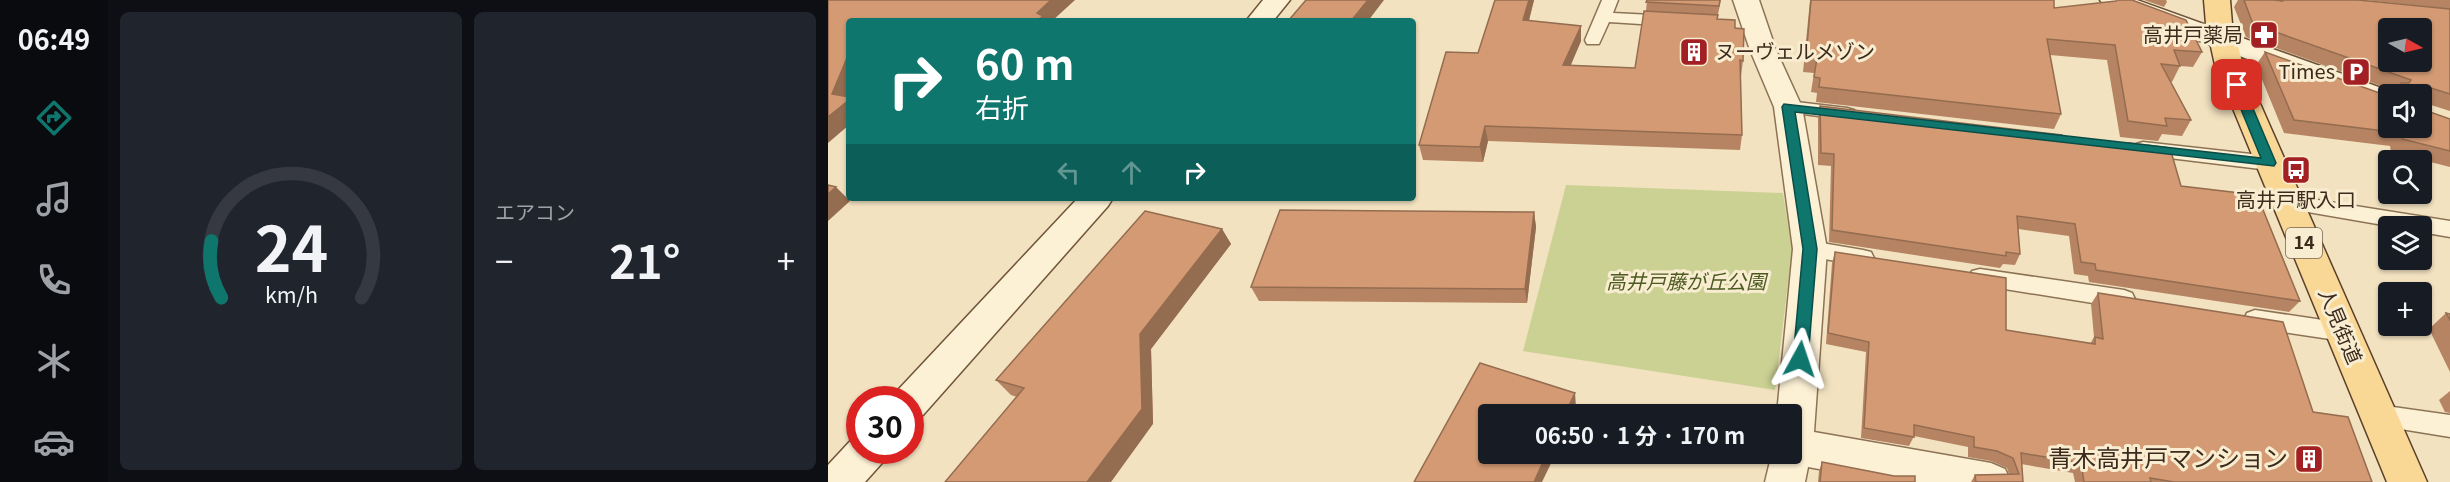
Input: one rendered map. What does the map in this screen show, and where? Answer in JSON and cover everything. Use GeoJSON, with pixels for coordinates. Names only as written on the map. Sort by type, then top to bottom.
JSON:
{"type":"FeatureCollection","features":[{"type":"Feature","properties":{"kind":"main road","name":"人見街道"},"geometry":{"type":"LineString","coordinates":[[2217,0],[2222,39],[2229,65],[2407,482]]}},
{"type":"Feature","properties":{"kind":"street"},"geometry":{"type":"LineString","coordinates":[[1261,18],[1276,0]]}},
{"type":"Feature","properties":{"kind":"street"},"geometry":{"type":"LineString","coordinates":[[2113,0],[2378,97]]}},
{"type":"Feature","properties":{"kind":"street"},"geometry":{"type":"LineString","coordinates":[[1744,16],[1788,107],[1810,249],[1795,404]]}},
{"type":"Feature","properties":{"kind":"street"},"geometry":{"type":"LineString","coordinates":[[924,388],[1094,201]]}},
{"type":"Feature","properties":{"kind":"street"},"geometry":{"type":"LineString","coordinates":[[839,482],[855,464]]}},
{"type":"Feature","properties":{"kind":"street"},"geometry":{"type":"LineString","coordinates":[[1789,464],[1991,482]]}},
{"type":"Feature","properties":{"kind":"lane"},"geometry":{"type":"LineString","coordinates":[[1593,40],[1610,0]]}},
{"type":"Feature","properties":{"kind":"lane"},"geometry":{"type":"LineString","coordinates":[[1603,17],[1685,21]]}},
{"type":"Feature","properties":{"kind":"lane"},"geometry":{"type":"LineString","coordinates":[[1788,107],[1870,117]]}},
{"type":"Feature","properties":{"kind":"lane"},"geometry":{"type":"LineString","coordinates":[[2127,147],[2269,163]]}},
{"type":"Feature","properties":{"kind":"lane"},"geometry":{"type":"LineString","coordinates":[[2286,202],[2450,229]]}},
{"type":"Feature","properties":{"kind":"lane"},"geometry":{"type":"LineString","coordinates":[[1810,249],[1880,261]]}},
{"type":"Feature","properties":{"kind":"lane"},"geometry":{"type":"LineString","coordinates":[[1962,274],[2147,303]]}},
{"type":"Feature","properties":{"kind":"lane"},"geometry":{"type":"LineString","coordinates":[[2239,317],[2343,332]]}},
{"type":"Feature","properties":{"kind":"lane"},"geometry":{"type":"LineString","coordinates":[[2379,416],[2450,426]]}},
{"type":"Feature","properties":{"kind":"green space","name":"高井戸藤が丘公園"},"geometry":{"type":"Polygon","coordinates":[[[1566,185],[1783,193],[1792,250],[1775,390],[1523,351],[1566,185]]]}},
{"type":"Feature","properties":{"kind":"building"},"geometry":{"type":"Polygon","coordinates":[[[828,0],[1051,0],[1037,13],[1043,16],[1040,18],[846,18],[846,60],[832,94],[846,96],[846,102],[828,117],[828,0]]]}},
{"type":"Feature","properties":{"kind":"building"},"geometry":{"type":"Polygon","coordinates":[[[1306,0],[1368,0],[1353,18],[1291,18],[1306,0]]]}},
{"type":"Feature","properties":{"kind":"building"},"geometry":{"type":"Polygon","coordinates":[[[1495,0],[1529,0],[1523,20],[1581,26],[1563,65],[1635,68],[1644,11],[1718,15],[1717,19],[1735,20],[1735,28],[1744,29],[1743,61],[1740,60],[1742,135],[1485,126],[1480,147],[1419,145],[1446,52],[1478,53],[1495,0]]]}},
{"type":"Feature","properties":{"kind":"building"},"geometry":{"type":"Polygon","coordinates":[[[1647,0],[1720,0],[1719,6],[1646,2],[1647,0]]]}},
{"type":"Feature","properties":{"kind":"building"},"geometry":{"type":"Polygon","coordinates":[[[1811,0],[2054,0],[2054,8],[2132,0],[2186,20],[2202,52],[2174,50],[2180,66],[2161,64],[2191,120],[2165,118],[2167,126],[2128,121],[2115,45],[2047,39],[2061,114],[1819,87],[1820,78],[1814,77],[1817,58],[1806,57],[1811,0]]]}},
{"type":"Feature","properties":{"kind":"building"},"geometry":{"type":"Polygon","coordinates":[[[2244,0],[2358,0],[2450,9],[2450,94],[2432,88],[2432,84],[2401,84],[2409,83],[2411,80],[2388,72],[2432,72],[2432,18],[2378,18],[2378,68],[2253,24],[2244,0]]]}},
{"type":"Feature","properties":{"kind":"building"},"geometry":{"type":"Polygon","coordinates":[[[2265,52],[2378,92],[2378,130],[2294,120],[2265,52]]]}},
{"type":"Feature","properties":{"kind":"building"},"geometry":{"type":"Polygon","coordinates":[[[1820,106],[2062,135],[2063,137],[2170,148],[2181,186],[2257,195],[2300,301],[2096,270],[2095,264],[2081,262],[2075,224],[2017,216],[2020,254],[2006,252],[2006,256],[1832,230],[1834,154],[1821,153],[1820,106]]]}},
{"type":"Feature","properties":{"kind":"building"},"geometry":{"type":"Polygon","coordinates":[[[2432,113],[2450,119],[2450,151],[2402,139],[2432,138],[2432,113]]]}},
{"type":"Feature","properties":{"kind":"building"},"geometry":{"type":"Polygon","coordinates":[[[828,185],[836,187],[828,194],[828,185]]]}},
{"type":"Feature","properties":{"kind":"building"},"geometry":{"type":"Polygon","coordinates":[[[1280,210],[1534,212],[1525,289],[1251,287],[1280,210]]]}},
{"type":"Feature","properties":{"kind":"building"},"geometry":{"type":"Polygon","coordinates":[[[1145,211],[1222,229],[1140,334],[1142,409],[1087,482],[945,482],[1024,388],[996,380],[1145,211]]]}},
{"type":"Feature","properties":{"kind":"building"},"geometry":{"type":"Polygon","coordinates":[[[1835,252],[2006,278],[2006,330],[2095,344],[2095,337],[2103,339],[2098,293],[2283,322],[2313,412],[2348,417],[2372,482],[2174,482],[2150,478],[2151,482],[2084,482],[2081,463],[2021,453],[2023,482],[1976,482],[1975,475],[2019,474],[2013,458],[1997,451],[1974,447],[1974,437],[1914,425],[1914,437],[1864,428],[1869,342],[1828,333],[1835,252]]]}},
{"type":"Feature","properties":{"kind":"building"},"geometry":{"type":"Polygon","coordinates":[[[1480,363],[1575,393],[1570,404],[1478,404],[1478,464],[1542,464],[1534,482],[1414,482],[1480,363]]]}},
{"type":"Feature","properties":{"kind":"building"},"geometry":{"type":"Polygon","coordinates":[[[1822,462],[1894,476],[1915,476],[1915,482],[1820,482],[1822,462]]]}},
{"type":"Feature","properties":{"kind":"place","name":"高井戸薬局"},"geometry":{"type":"Point","coordinates":[2264,35]}},
{"type":"Feature","properties":{"kind":"place","name":"ヌーヴェルメゾン"},"geometry":{"type":"Point","coordinates":[1694,52]}},
{"type":"Feature","properties":{"kind":"place","name":"Times"},"geometry":{"type":"Point","coordinates":[2356,72]}},
{"type":"Feature","properties":{"kind":"place","name":"高井戸駅入口"},"geometry":{"type":"Point","coordinates":[2296,170]}},
{"type":"Feature","properties":{"kind":"place","name":"青木高井戸マンション"},"geometry":{"type":"Point","coordinates":[2309,459]}},
{"type":"Feature","properties":{"kind":"route"},"geometry":{"type":"LineString","coordinates":[[1800,359],[1810,249],[1788,107],[2269,163],[2237,85]]}}]}
